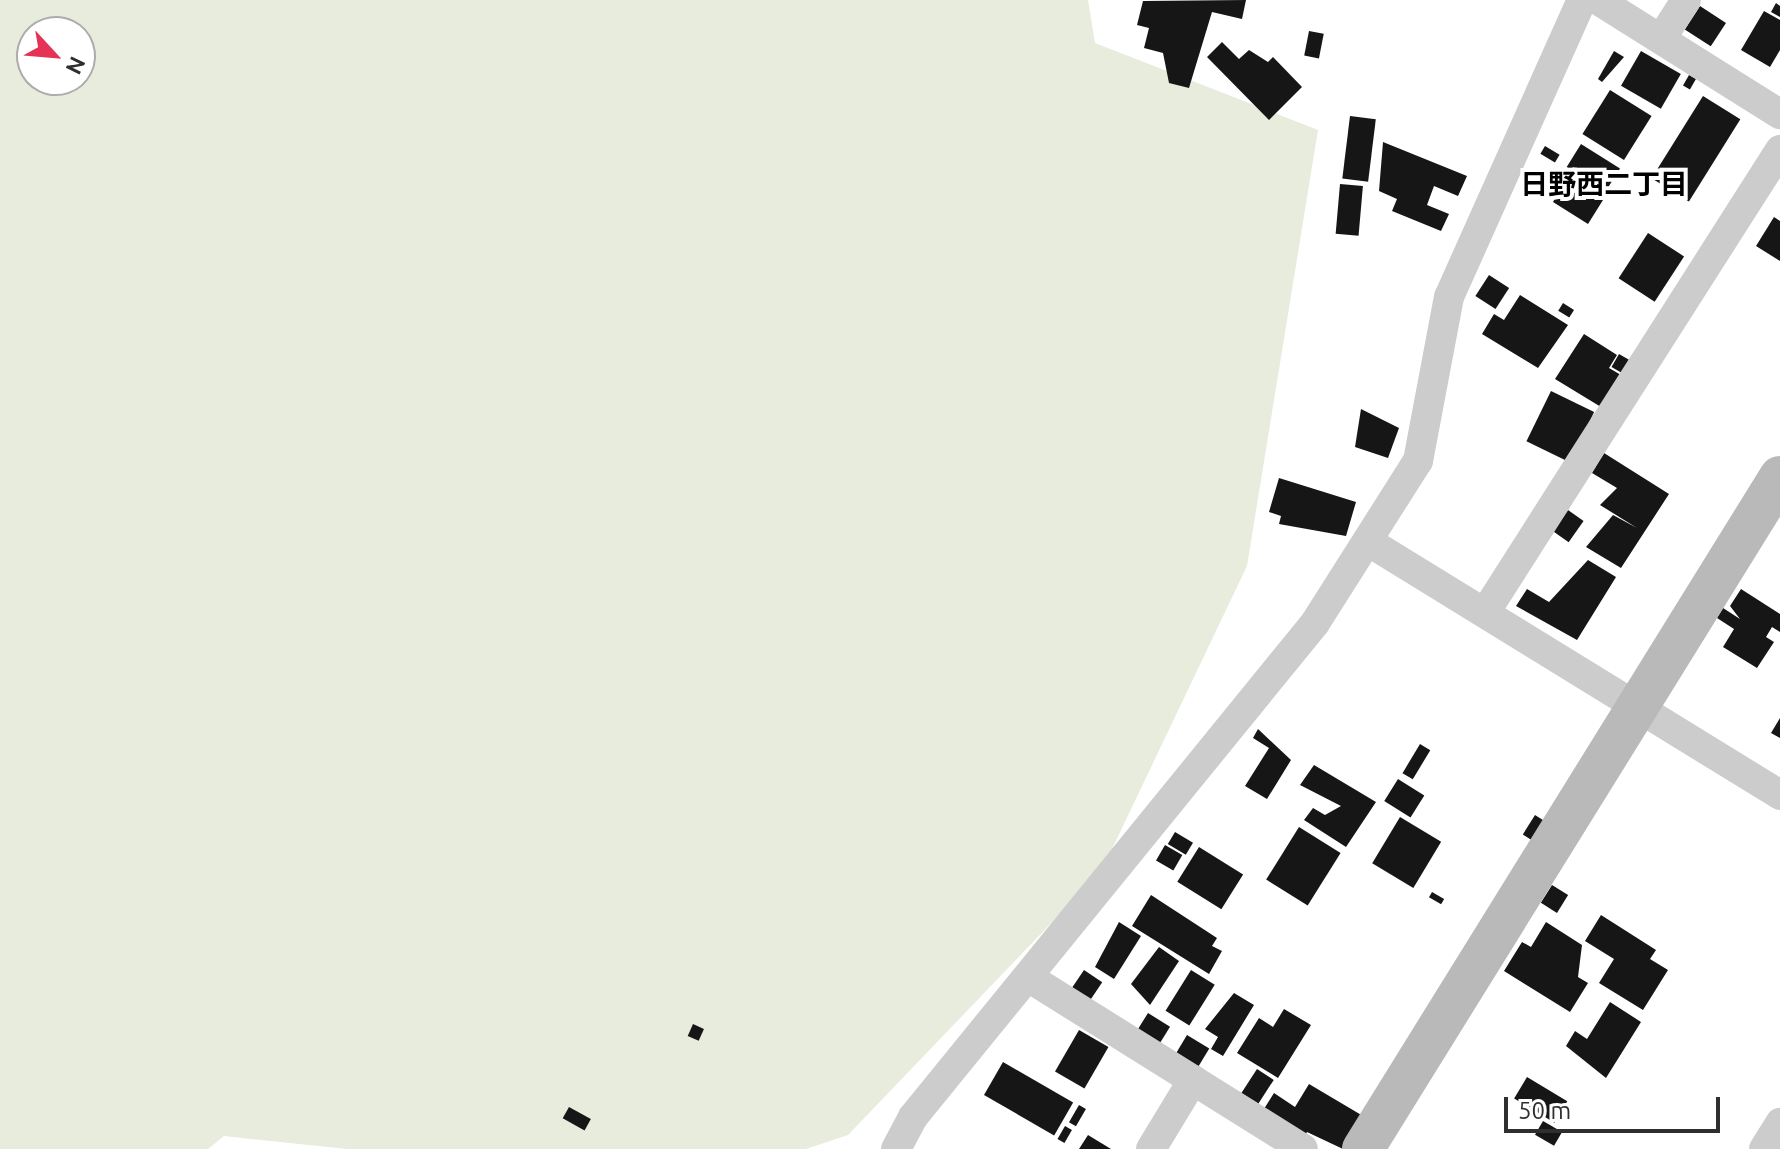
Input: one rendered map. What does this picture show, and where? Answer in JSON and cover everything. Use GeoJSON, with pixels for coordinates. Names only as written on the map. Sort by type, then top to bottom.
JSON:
{"type":"FeatureCollection","features":[{"type":"Feature","properties":{"kind":"street"},"geometry":{"type":"LineString","coordinates":[[896,1149],[913,1117],[1315,623],[1418,461],[1449,297],[1582,0]]}},
{"type":"Feature","properties":{"kind":"street"},"geometry":{"type":"LineString","coordinates":[[1598,0],[1780,114]]}},
{"type":"Feature","properties":{"kind":"street"},"geometry":{"type":"LineString","coordinates":[[1661,39],[1686,0]]}},
{"type":"Feature","properties":{"kind":"street"},"geometry":{"type":"LineString","coordinates":[[1486,611],[1780,150]]}},
{"type":"Feature","properties":{"kind":"street"},"geometry":{"type":"LineString","coordinates":[[1363,1149],[1780,477]]}},
{"type":"Feature","properties":{"kind":"street"},"geometry":{"type":"LineString","coordinates":[[1369,542],[1486,611],[1638,709],[1780,795]]}},
{"type":"Feature","properties":{"kind":"street"},"geometry":{"type":"LineString","coordinates":[[1028,977],[1303,1149]]}},
{"type":"Feature","properties":{"kind":"street"},"geometry":{"type":"LineString","coordinates":[[1151,1149],[1193,1080]]}},
{"type":"Feature","properties":{"kind":"street"},"geometry":{"type":"LineString","coordinates":[[1764,1149],[1780,1123]]}},
{"type":"Feature","properties":{"kind":"shaded area"},"geometry":{"type":"Polygon","coordinates":[[[0,0],[1088,0],[1095,43],[1318,130],[1247,566],[1102,870],[848,1135],[806,1149],[347,1149],[224,1136],[208,1149],[0,1149],[0,0]]]}},
{"type":"Feature","properties":{"kind":"building"},"geometry":{"type":"Polygon","coordinates":[[[1246,0],[1242,19],[1212,12],[1189,88],[1169,83],[1163,53],[1144,48],[1149,28],[1137,25],[1143,1],[1246,0]]]}},
{"type":"Feature","properties":{"kind":"building"},"geometry":{"type":"Polygon","coordinates":[[[1776,3],[1780,6],[1780,17],[1771,12],[1776,3]]]}},
{"type":"Feature","properties":{"kind":"building"},"geometry":{"type":"Polygon","coordinates":[[[1700,6],[1726,23],[1711,46],[1685,29],[1700,6]]]}},
{"type":"Feature","properties":{"kind":"building"},"geometry":{"type":"Polygon","coordinates":[[[1764,11],[1780,20],[1780,50],[1770,67],[1741,50],[1764,11]]]}},
{"type":"Feature","properties":{"kind":"building"},"geometry":{"type":"Polygon","coordinates":[[[1309,31],[1324,34],[1319,58],[1304,56],[1309,31]]]}},
{"type":"Feature","properties":{"kind":"building"},"geometry":{"type":"Polygon","coordinates":[[[1222,42],[1239,59],[1249,50],[1268,62],[1273,57],[1302,87],[1269,120],[1207,57],[1222,42]]]}},
{"type":"Feature","properties":{"kind":"building"},"geometry":{"type":"Polygon","coordinates":[[[1614,51],[1624,57],[1602,82],[1598,79],[1614,51]]]}},
{"type":"Feature","properties":{"kind":"building"},"geometry":{"type":"Polygon","coordinates":[[[1641,51],[1681,74],[1661,109],[1621,86],[1641,51]]]}},
{"type":"Feature","properties":{"kind":"building"},"geometry":{"type":"Polygon","coordinates":[[[1689,75],[1696,79],[1690,89],[1683,85],[1689,75]]]}},
{"type":"Feature","properties":{"kind":"building"},"geometry":{"type":"Polygon","coordinates":[[[1610,90],[1652,116],[1624,160],[1582,134],[1610,90]]]}},
{"type":"Feature","properties":{"kind":"building"},"geometry":{"type":"Polygon","coordinates":[[[1703,96],[1740,119],[1689,202],[1652,178],[1703,96]]]}},
{"type":"Feature","properties":{"kind":"building"},"geometry":{"type":"Polygon","coordinates":[[[1350,116],[1376,119],[1368,182],[1342,179],[1350,116]]]}},
{"type":"Feature","properties":{"kind":"building"},"geometry":{"type":"Polygon","coordinates":[[[1383,142],[1467,176],[1458,196],[1434,186],[1427,205],[1449,214],[1441,231],[1392,211],[1397,199],[1379,191],[1383,142]]]}},
{"type":"Feature","properties":{"kind":"building"},"geometry":{"type":"Polygon","coordinates":[[[1581,144],[1620,168],[1606,191],[1567,167],[1581,144]]]}},
{"type":"Feature","properties":{"kind":"building"},"geometry":{"type":"Polygon","coordinates":[[[1545,146],[1560,155],[1555,162],[1540,154],[1545,146]]]}},
{"type":"Feature","properties":{"kind":"building"},"geometry":{"type":"Polygon","coordinates":[[[1575,183],[1603,200],[1588,224],[1553,202],[1563,185],[1571,190],[1575,183]]]}},
{"type":"Feature","properties":{"kind":"building"},"geometry":{"type":"Polygon","coordinates":[[[1340,184],[1363,186],[1359,236],[1336,234],[1340,184]]]}},
{"type":"Feature","properties":{"kind":"building"},"geometry":{"type":"Polygon","coordinates":[[[1774,217],[1780,221],[1780,261],[1756,246],[1774,217]]]}},
{"type":"Feature","properties":{"kind":"building"},"geometry":{"type":"Polygon","coordinates":[[[1648,233],[1684,256],[1655,302],[1619,278],[1648,233]]]}},
{"type":"Feature","properties":{"kind":"building"},"geometry":{"type":"Polygon","coordinates":[[[1489,275],[1509,288],[1496,309],[1475,296],[1489,275]]]}},
{"type":"Feature","properties":{"kind":"building"},"geometry":{"type":"Polygon","coordinates":[[[1520,295],[1568,325],[1538,368],[1482,334],[1494,314],[1504,320],[1520,295]]]}},
{"type":"Feature","properties":{"kind":"building"},"geometry":{"type":"Polygon","coordinates":[[[1563,303],[1574,310],[1569,318],[1558,311],[1563,303]]]}},
{"type":"Feature","properties":{"kind":"building"},"geometry":{"type":"Polygon","coordinates":[[[1584,334],[1617,355],[1609,368],[1621,375],[1601,407],[1555,379],[1584,334]]]}},
{"type":"Feature","properties":{"kind":"building"},"geometry":{"type":"Polygon","coordinates":[[[1619,354],[1631,361],[1624,374],[1612,367],[1619,354]]]}},
{"type":"Feature","properties":{"kind":"building"},"geometry":{"type":"Polygon","coordinates":[[[1551,391],[1594,412],[1570,462],[1526,441],[1551,391]]]}},
{"type":"Feature","properties":{"kind":"building"},"geometry":{"type":"Polygon","coordinates":[[[1361,409],[1399,428],[1388,458],[1355,447],[1361,409]]]}},
{"type":"Feature","properties":{"kind":"building"},"geometry":{"type":"Polygon","coordinates":[[[1604,453],[1669,494],[1621,568],[1586,547],[1613,515],[1637,528],[1600,505],[1617,488],[1592,473],[1604,453]]]}},
{"type":"Feature","properties":{"kind":"building"},"geometry":{"type":"Polygon","coordinates":[[[1279,478],[1356,502],[1346,536],[1279,524],[1281,516],[1269,512],[1279,478]]]}},
{"type":"Feature","properties":{"kind":"building"},"geometry":{"type":"Polygon","coordinates":[[[1568,510],[1584,521],[1569,542],[1553,531],[1568,510]]]}},
{"type":"Feature","properties":{"kind":"building"},"geometry":{"type":"Polygon","coordinates":[[[1588,560],[1616,577],[1577,640],[1516,606],[1527,589],[1549,602],[1588,560]]]}},
{"type":"Feature","properties":{"kind":"building"},"geometry":{"type":"Polygon","coordinates":[[[1741,589],[1780,614],[1780,632],[1772,627],[1766,637],[1774,642],[1757,668],[1723,647],[1734,629],[1717,618],[1723,608],[1740,619],[1730,606],[1741,589]]]}},
{"type":"Feature","properties":{"kind":"building"},"geometry":{"type":"Polygon","coordinates":[[[1780,718],[1780,738],[1771,733],[1780,718]]]}},
{"type":"Feature","properties":{"kind":"building"},"geometry":{"type":"Polygon","coordinates":[[[1258,729],[1291,760],[1267,799],[1245,786],[1269,748],[1253,738],[1258,729]]]}},
{"type":"Feature","properties":{"kind":"building"},"geometry":{"type":"Polygon","coordinates":[[[1420,744],[1430,750],[1413,779],[1402,773],[1420,744]]]}},
{"type":"Feature","properties":{"kind":"building"},"geometry":{"type":"Polygon","coordinates":[[[1314,765],[1376,802],[1346,847],[1304,820],[1313,808],[1325,815],[1341,806],[1300,785],[1314,765]]]}},
{"type":"Feature","properties":{"kind":"building"},"geometry":{"type":"Polygon","coordinates":[[[1398,779],[1424,795],[1411,817],[1384,801],[1398,779]]]}},
{"type":"Feature","properties":{"kind":"building"},"geometry":{"type":"Polygon","coordinates":[[[1535,815],[1546,822],[1534,841],[1523,835],[1535,815]]]}},
{"type":"Feature","properties":{"kind":"building"},"geometry":{"type":"Polygon","coordinates":[[[1400,817],[1441,842],[1413,888],[1372,863],[1400,817]]]}},
{"type":"Feature","properties":{"kind":"building"},"geometry":{"type":"Polygon","coordinates":[[[1299,827],[1341,853],[1308,906],[1266,880],[1299,827]]]}},
{"type":"Feature","properties":{"kind":"building"},"geometry":{"type":"Polygon","coordinates":[[[1175,832],[1193,843],[1186,855],[1168,844],[1175,832]]]}},
{"type":"Feature","properties":{"kind":"building"},"geometry":{"type":"Polygon","coordinates":[[[1165,845],[1182,855],[1173,871],[1156,861],[1165,845]]]}},
{"type":"Feature","properties":{"kind":"building"},"geometry":{"type":"Polygon","coordinates":[[[1199,847],[1243,875],[1221,909],[1177,882],[1199,847]]]}},
{"type":"Feature","properties":{"kind":"building"},"geometry":{"type":"Polygon","coordinates":[[[1552,885],[1568,895],[1557,913],[1541,903],[1552,885]]]}},
{"type":"Feature","properties":{"kind":"building"},"geometry":{"type":"Polygon","coordinates":[[[1432,892],[1444,899],[1441,904],[1429,897],[1432,892]]]}},
{"type":"Feature","properties":{"kind":"building"},"geometry":{"type":"Polygon","coordinates":[[[1151,895],[1217,938],[1212,946],[1222,951],[1209,974],[1132,926],[1151,895]]]}},
{"type":"Feature","properties":{"kind":"building"},"geometry":{"type":"Polygon","coordinates":[[[1601,915],[1656,950],[1650,959],[1668,970],[1643,1010],[1599,983],[1614,959],[1585,941],[1601,915]]]}},
{"type":"Feature","properties":{"kind":"building"},"geometry":{"type":"Polygon","coordinates":[[[1119,922],[1141,936],[1114,979],[1095,967],[1119,922]]]}},
{"type":"Feature","properties":{"kind":"building"},"geometry":{"type":"Polygon","coordinates":[[[1546,922],[1582,945],[1578,977],[1588,983],[1570,1012],[1504,971],[1522,942],[1531,947],[1546,922]]]}},
{"type":"Feature","properties":{"kind":"building"},"geometry":{"type":"Polygon","coordinates":[[[1159,947],[1179,961],[1150,1005],[1131,984],[1159,947]]]}},
{"type":"Feature","properties":{"kind":"building"},"geometry":{"type":"Polygon","coordinates":[[[1084,970],[1102,982],[1090,1001],[1072,988],[1084,970]]]}},
{"type":"Feature","properties":{"kind":"building"},"geometry":{"type":"Polygon","coordinates":[[[1191,970],[1215,985],[1189,1026],[1166,1011],[1191,970]]]}},
{"type":"Feature","properties":{"kind":"building"},"geometry":{"type":"Polygon","coordinates":[[[1234,993],[1254,1005],[1223,1056],[1211,1049],[1218,1037],[1205,1029],[1234,993]]]}},
{"type":"Feature","properties":{"kind":"building"},"geometry":{"type":"Polygon","coordinates":[[[1610,1002],[1641,1022],[1606,1078],[1566,1046],[1575,1031],[1587,1039],[1610,1002]]]}},
{"type":"Feature","properties":{"kind":"building"},"geometry":{"type":"Polygon","coordinates":[[[1284,1009],[1311,1025],[1278,1078],[1237,1053],[1259,1018],[1273,1027],[1284,1009]]]}},
{"type":"Feature","properties":{"kind":"building"},"geometry":{"type":"Polygon","coordinates":[[[1148,1013],[1170,1027],[1158,1045],[1136,1032],[1148,1013]]]}},
{"type":"Feature","properties":{"kind":"building"},"geometry":{"type":"Polygon","coordinates":[[[693,1024],[704,1029],[699,1041],[688,1036],[693,1024]]]}},
{"type":"Feature","properties":{"kind":"building"},"geometry":{"type":"Polygon","coordinates":[[[1079,1030],[1108,1047],[1084,1089],[1055,1072],[1079,1030]]]}},
{"type":"Feature","properties":{"kind":"building"},"geometry":{"type":"Polygon","coordinates":[[[1187,1035],[1209,1048],[1196,1070],[1174,1056],[1187,1035]]]}},
{"type":"Feature","properties":{"kind":"building"},"geometry":{"type":"Polygon","coordinates":[[[1003,1062],[1073,1102],[1054,1135],[984,1095],[1003,1062]]]}},
{"type":"Feature","properties":{"kind":"building"},"geometry":{"type":"Polygon","coordinates":[[[1257,1069],[1274,1080],[1255,1108],[1238,1098],[1257,1069]]]}},
{"type":"Feature","properties":{"kind":"building"},"geometry":{"type":"Polygon","coordinates":[[[1527,1077],[1567,1101],[1554,1123],[1514,1098],[1527,1077]]]}},
{"type":"Feature","properties":{"kind":"building"},"geometry":{"type":"Polygon","coordinates":[[[1309,1084],[1363,1116],[1343,1149],[1307,1132],[1304,1138],[1262,1112],[1274,1093],[1295,1107],[1309,1084]]]}},
{"type":"Feature","properties":{"kind":"building"},"geometry":{"type":"Polygon","coordinates":[[[1079,1105],[1086,1109],[1076,1126],[1069,1122],[1079,1105]]]}},
{"type":"Feature","properties":{"kind":"building"},"geometry":{"type":"Polygon","coordinates":[[[569,1107],[591,1119],[585,1130],[563,1118],[569,1107]]]}},
{"type":"Feature","properties":{"kind":"building"},"geometry":{"type":"Polygon","coordinates":[[[1543,1121],[1562,1132],[1554,1146],[1535,1135],[1543,1121]]]}},
{"type":"Feature","properties":{"kind":"building"},"geometry":{"type":"Polygon","coordinates":[[[1065,1126],[1072,1130],[1064,1143],[1058,1139],[1065,1126]]]}},
{"type":"Feature","properties":{"kind":"building"},"geometry":{"type":"Polygon","coordinates":[[[1088,1135],[1111,1149],[1079,1149],[1088,1135]]]}},
{"type":"Feature","properties":{"kind":"district","name":"日野西二丁目"},"geometry":{"type":"Point","coordinates":[1604,184]}}]}
